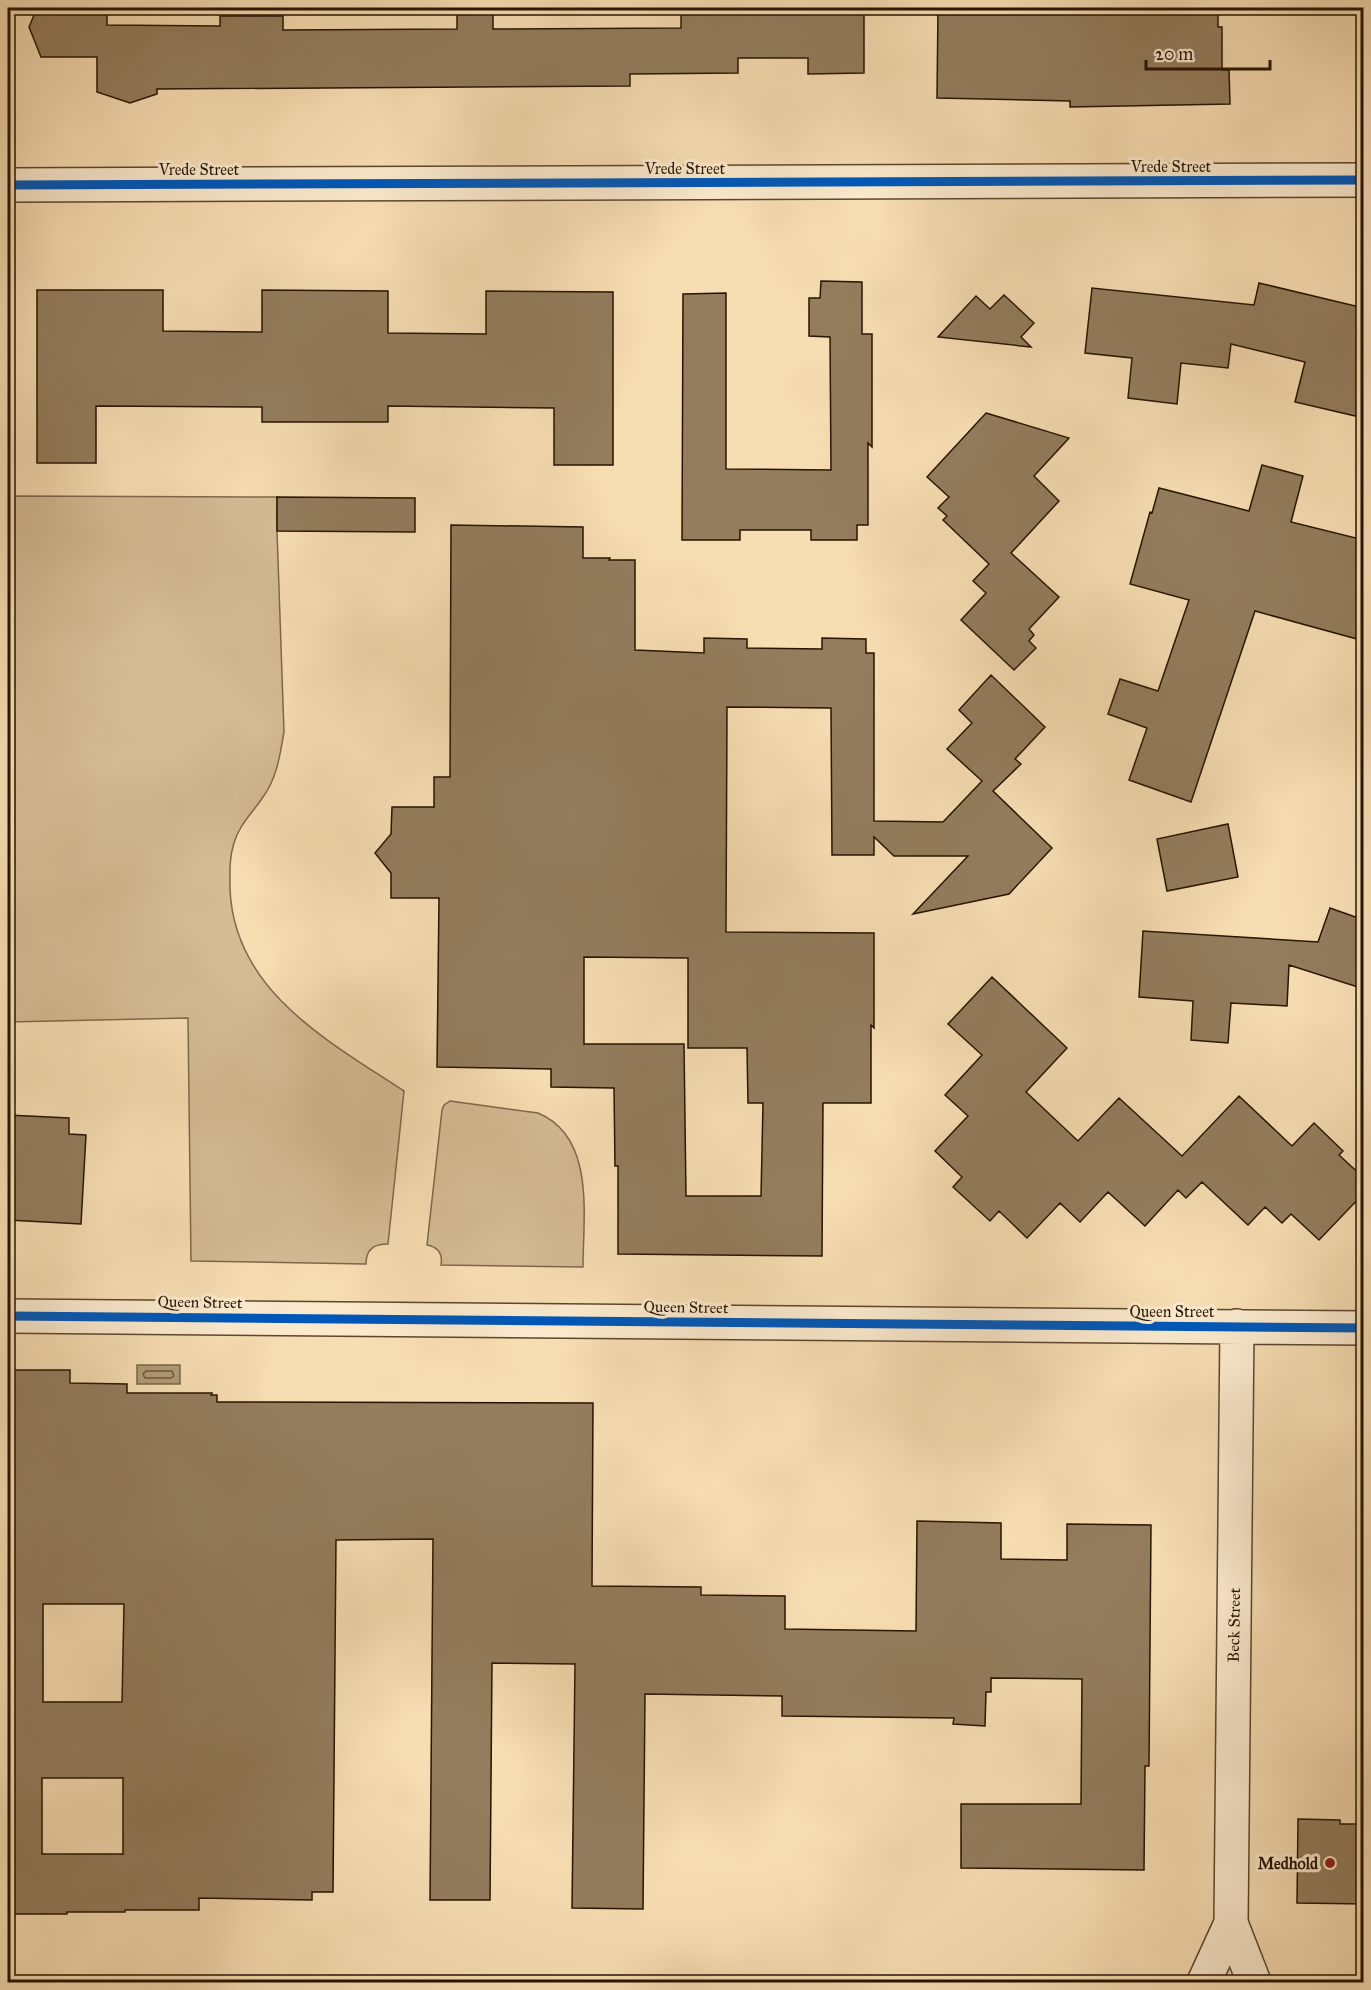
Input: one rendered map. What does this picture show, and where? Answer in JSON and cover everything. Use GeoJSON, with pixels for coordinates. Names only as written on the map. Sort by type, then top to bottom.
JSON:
{"type":"FeatureCollection","features":[{"type":"Feature","properties":{"kind":"street","name":"Vrede Street"},"geometry":{"type":"LineString","coordinates":[[8,185],[1364,180]]}},
{"type":"Feature","properties":{"kind":"street","name":"Queen Street"},"geometry":{"type":"LineString","coordinates":[[8,1316],[1364,1328]]}},
{"type":"Feature","properties":{"kind":"street","name":"Beck Street"},"geometry":{"type":"LineString","coordinates":[[1238,1326],[1231,1923],[1254,1983]]}},
{"type":"Feature","properties":{"kind":"street","name":"Beck Street"},"geometry":{"type":"LineString","coordinates":[[1204,1983],[1231,1923]]}},
{"type":"Feature","properties":{"kind":"shaded area"},"geometry":{"type":"Polygon","coordinates":[[[8,496],[277,497],[284,732],[272,782],[236,836],[231,860],[230,889],[236,925],[248,957],[267,985],[317,1032],[404,1091],[388,1244],[372,1248],[367,1255],[366,1264],[191,1261],[188,1018],[8,1022],[8,496]]]}},
{"type":"Feature","properties":{"kind":"shaded area"},"geometry":{"type":"Polygon","coordinates":[[[450,1101],[538,1113],[557,1124],[570,1140],[578,1159],[582,1180],[583,1267],[441,1265],[439,1251],[427,1245],[442,1110],[444,1105],[450,1101]]]}},
{"type":"Feature","properties":{"kind":"water"},"geometry":{"type":"Polygon","coordinates":[[[137,1365],[180,1365],[180,1384],[137,1384],[137,1365]]]}},
{"type":"Feature","properties":{"kind":"building"},"geometry":{"type":"Polygon","coordinates":[[[37,8],[107,8],[107,25],[220,26],[220,16],[283,16],[283,30],[457,29],[457,14],[493,14],[493,29],[681,28],[681,8],[864,8],[864,73],[808,74],[808,58],[738,58],[738,73],[630,74],[630,86],[157,89],[157,94],[130,103],[97,92],[97,57],[41,57],[29,27],[37,8]]]}},
{"type":"Feature","properties":{"kind":"building"},"geometry":{"type":"Polygon","coordinates":[[[938,8],[1218,8],[1218,27],[1222,27],[1222,70],[1229,70],[1230,104],[1070,107],[1070,101],[937,98],[938,8]]]}},
{"type":"Feature","properties":{"kind":"building"},"geometry":{"type":"Polygon","coordinates":[[[821,281],[862,282],[862,334],[872,334],[872,447],[868,443],[868,525],[857,525],[857,540],[811,540],[811,530],[740,530],[740,540],[682,540],[683,294],[726,293],[726,469],[831,470],[830,337],[809,336],[809,298],[820,298],[821,281]]]}},
{"type":"Feature","properties":{"kind":"building"},"geometry":{"type":"Polygon","coordinates":[[[1259,283],[1364,308],[1364,418],[1295,402],[1305,362],[1231,344],[1228,368],[1181,363],[1177,404],[1128,398],[1132,358],[1085,353],[1092,288],[1254,305],[1259,283]]]}},
{"type":"Feature","properties":{"kind":"building"},"geometry":{"type":"Polygon","coordinates":[[[37,290],[163,290],[163,331],[262,332],[262,290],[388,291],[388,333],[486,334],[486,291],[613,292],[613,465],[554,465],[554,408],[388,406],[388,422],[262,422],[262,407],[96,406],[96,463],[37,463],[37,290]]]}},
{"type":"Feature","properties":{"kind":"building"},"geometry":{"type":"Polygon","coordinates":[[[1004,295],[1034,323],[1021,337],[1031,347],[938,337],[976,296],[990,309],[1004,295]]]}},
{"type":"Feature","properties":{"kind":"building"},"geometry":{"type":"Polygon","coordinates":[[[986,413],[1069,438],[1034,476],[1059,501],[1011,553],[1059,597],[1029,629],[1034,635],[1029,641],[1036,648],[1014,670],[961,620],[986,593],[973,581],[989,564],[943,520],[947,516],[938,508],[949,497],[927,477],[986,413]]]}},
{"type":"Feature","properties":{"kind":"building"},"geometry":{"type":"Polygon","coordinates":[[[1262,465],[1303,476],[1291,522],[1364,540],[1364,641],[1255,611],[1191,802],[1129,780],[1147,728],[1108,714],[1120,679],[1158,691],[1189,600],[1130,584],[1159,488],[1249,511],[1262,465]]]}},
{"type":"Feature","properties":{"kind":"building"},"geometry":{"type":"Polygon","coordinates":[[[277,497],[415,498],[415,532],[277,531],[277,497]]]}},
{"type":"Feature","properties":{"kind":"building"},"geometry":{"type":"Polygon","coordinates":[[[451,525],[583,527],[583,558],[635,560],[635,650],[704,653],[704,638],[747,639],[747,648],[822,649],[822,638],[866,639],[866,653],[874,653],[874,821],[943,822],[982,781],[947,749],[972,723],[959,710],[991,675],[1045,727],[1015,759],[1021,764],[993,791],[1052,848],[1009,894],[913,914],[968,856],[894,856],[874,837],[874,855],[832,855],[831,708],[727,707],[726,932],[874,933],[871,1103],[823,1103],[822,1256],[618,1254],[618,1166],[615,1166],[614,1088],[551,1087],[551,1069],[437,1067],[439,898],[391,898],[391,873],[375,853],[391,834],[392,807],[434,807],[434,777],[450,777],[451,525]],[[584,957],[584,1044],[684,1044],[686,1196],[761,1196],[763,1103],[748,1103],[747,1048],[688,1048],[688,958],[584,957]]]}},
{"type":"Feature","properties":{"kind":"building"},"geometry":{"type":"Polygon","coordinates":[[[1228,824],[1238,877],[1167,891],[1157,839],[1228,824]]]}},
{"type":"Feature","properties":{"kind":"building"},"geometry":{"type":"Polygon","coordinates":[[[1330,908],[1364,920],[1364,989],[1289,965],[1287,1006],[1231,1003],[1228,1043],[1191,1040],[1193,1001],[1139,997],[1143,931],[1318,942],[1330,908]]]}},
{"type":"Feature","properties":{"kind":"building"},"geometry":{"type":"Polygon","coordinates":[[[992,977],[1067,1048],[1026,1092],[1078,1141],[1119,1098],[1182,1156],[1239,1096],[1292,1146],[1314,1123],[1343,1151],[1339,1155],[1364,1178],[1364,1193],[1319,1240],[1291,1214],[1282,1223],[1265,1207],[1248,1225],[1202,1182],[1186,1198],[1178,1190],[1145,1226],[1108,1192],[1080,1222],[1060,1203],[1027,1238],[999,1211],[990,1221],[953,1187],[962,1177],[935,1151],[968,1116],[945,1095],[982,1055],[948,1024],[992,977]]]}},
{"type":"Feature","properties":{"kind":"building"},"geometry":{"type":"Polygon","coordinates":[[[8,1115],[69,1118],[69,1134],[86,1135],[81,1224],[8,1220],[8,1115]]]}},
{"type":"Feature","properties":{"kind":"building"},"geometry":{"type":"Polygon","coordinates":[[[8,1370],[70,1370],[70,1383],[127,1384],[127,1393],[212,1393],[211,1395],[217,1395],[217,1402],[593,1403],[592,1586],[701,1587],[701,1595],[785,1596],[785,1629],[916,1631],[917,1521],[1001,1523],[1001,1559],[1067,1560],[1067,1524],[1151,1525],[1149,1766],[1145,1766],[1144,1870],[961,1868],[961,1804],[1081,1804],[1082,1679],[991,1678],[991,1692],[986,1692],[985,1726],[953,1724],[954,1718],[782,1716],[782,1696],[645,1694],[643,1909],[572,1908],[575,1664],[492,1663],[490,1900],[430,1900],[433,1539],[336,1540],[333,1892],[312,1892],[312,1900],[199,1898],[199,1910],[8,1914],[8,1370]],[[43,1604],[43,1702],[122,1702],[124,1604],[43,1604]],[[42,1778],[42,1854],[123,1854],[123,1778],[42,1778]]]}},
{"type":"Feature","properties":{"kind":"building","name":"Medhold"},"geometry":{"type":"Polygon","coordinates":[[[1298,1819],[1340,1820],[1340,1824],[1364,1824],[1364,1904],[1297,1903],[1298,1819]]]}},
{"type":"Feature","properties":{"kind":"cycle path"},"geometry":{"type":"LineString","coordinates":[[8,185],[1364,180]]}},
{"type":"Feature","properties":{"kind":"cycle path"},"geometry":{"type":"LineString","coordinates":[[8,1316],[1364,1328]]}},
{"type":"Feature","properties":{"kind":"place","name":"Medhold"},"geometry":{"type":"Point","coordinates":[1330,1863]}}]}
